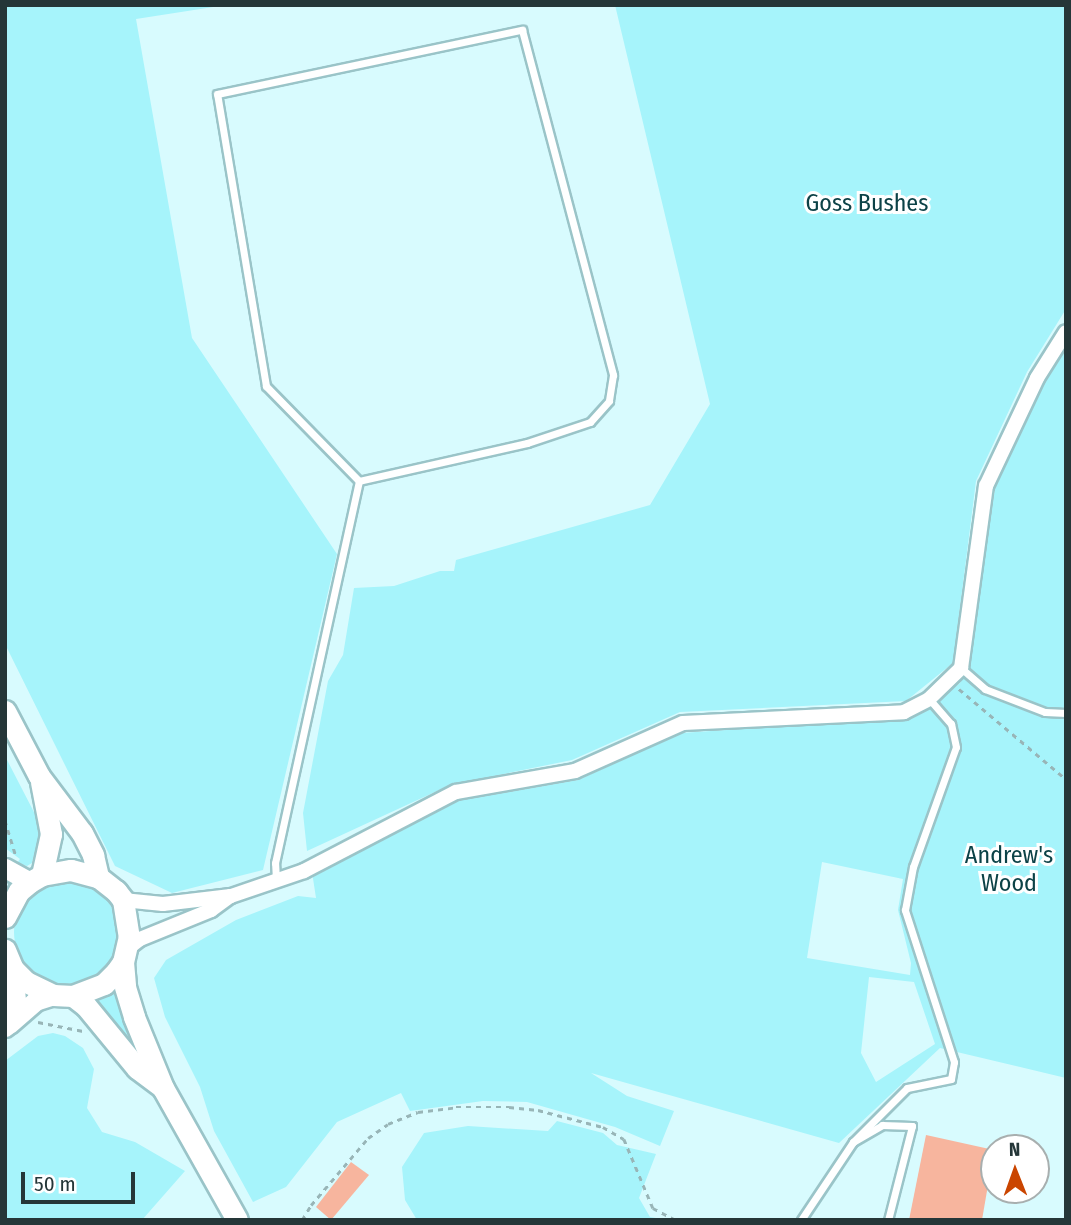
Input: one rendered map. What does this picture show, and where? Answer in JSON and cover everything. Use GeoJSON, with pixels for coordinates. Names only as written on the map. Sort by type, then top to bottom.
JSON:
{"type":"FeatureCollection","features":[{"type":"Feature","properties":{"kind":"main road"},"geometry":{"type":"LineString","coordinates":[[5,711],[39,776],[82,833],[93,855],[98,877]]}},
{"type":"Feature","properties":{"kind":"main road"},"geometry":{"type":"LineString","coordinates":[[36,878],[51,834],[39,776]]}},
{"type":"Feature","properties":{"kind":"main road"},"geometry":{"type":"LineString","coordinates":[[5,916],[19,891],[36,878],[71,870],[98,877],[122,900],[128,921],[125,987],[134,1017],[163,1088],[237,1220]]}},
{"type":"Feature","properties":{"kind":"main road"},"geometry":{"type":"LineString","coordinates":[[63,996],[104,984],[125,955]]}},
{"type":"Feature","properties":{"kind":"main road"},"geometry":{"type":"LineString","coordinates":[[9,960],[26,982],[63,996],[104,1029],[137,1068],[163,1088]]}},
{"type":"Feature","properties":{"kind":"street"},"geometry":{"type":"LineString","coordinates":[[122,900],[163,904],[231,896],[304,871],[456,792],[575,771],[682,723],[904,712],[929,699],[961,668],[986,486],[1037,378],[1066,332]]}},
{"type":"Feature","properties":{"kind":"street"},"geometry":{"type":"LineString","coordinates":[[8,863],[36,878]]}},
{"type":"Feature","properties":{"kind":"street"},"geometry":{"type":"LineString","coordinates":[[125,955],[140,939],[211,910],[231,896]]}},
{"type":"Feature","properties":{"kind":"street"},"geometry":{"type":"LineString","coordinates":[[9,960],[16,1000],[5,1027],[35,1001],[63,996]]}},
{"type":"Feature","properties":{"kind":"lane"},"geometry":{"type":"LineString","coordinates":[[522,30],[613,375],[608,401],[590,422],[527,443],[359,481],[266,386],[217,94],[522,30]]}},
{"type":"Feature","properties":{"kind":"lane"},"geometry":{"type":"LineString","coordinates":[[276,880],[275,863],[359,481]]}},
{"type":"Feature","properties":{"kind":"lane"},"geometry":{"type":"LineString","coordinates":[[961,668],[985,689],[1045,712],[1066,713]]}},
{"type":"Feature","properties":{"kind":"lane"},"geometry":{"type":"LineString","coordinates":[[802,1220],[853,1142],[908,1088],[951,1079],[954,1062],[905,910],[913,867],[956,747],[951,724],[929,699]]}},
{"type":"Feature","properties":{"kind":"lane"},"geometry":{"type":"LineString","coordinates":[[853,1142],[882,1125],[912,1126],[888,1220]]}},
{"type":"Feature","properties":{"kind":"path"},"geometry":{"type":"LineString","coordinates":[[948,680],[1066,779]]}},
{"type":"Feature","properties":{"kind":"path"},"geometry":{"type":"LineString","coordinates":[[5,820],[17,854],[8,863]]}},
{"type":"Feature","properties":{"kind":"path"},"geometry":{"type":"LineString","coordinates":[[19,1015],[29,1021],[83,1031],[104,1029]]}},
{"type":"Feature","properties":{"kind":"path"},"geometry":{"type":"LineString","coordinates":[[302,1220],[311,1205],[368,1138],[388,1124],[418,1112],[456,1107],[538,1110],[603,1127],[624,1139],[653,1208],[676,1220]]}},
{"type":"Feature","properties":{"kind":"green space"},"geometry":{"type":"Polygon","coordinates":[[[5,5],[226,5],[136,19],[192,338],[337,554],[263,870],[172,893],[115,866],[5,644],[5,5]]]}},
{"type":"Feature","properties":{"kind":"green space","name":"Goss Bushes"},"geometry":{"type":"Polygon","coordinates":[[[615,5],[1066,5],[1066,309],[1027,372],[976,481],[953,663],[906,701],[680,712],[572,760],[450,785],[307,851],[303,813],[328,681],[343,655],[354,588],[394,586],[440,571],[454,571],[456,560],[650,505],[710,404],[615,5]]]}},
{"type":"Feature","properties":{"kind":"green space","name":"Andrew's Wood"},"geometry":{"type":"Polygon","coordinates":[[[1066,348],[1066,1078],[940,1048],[839,1143],[591,1073],[627,1096],[674,1111],[660,1146],[615,1127],[527,1102],[483,1101],[410,1111],[401,1093],[337,1122],[286,1187],[253,1202],[214,1131],[200,1087],[165,1017],[154,978],[166,960],[236,920],[298,896],[316,898],[312,872],[457,801],[578,780],[681,733],[906,718],[927,708],[960,683],[969,663],[995,488],[1038,392],[1066,348]],[[822,862],[807,958],[910,975],[911,963],[898,910],[903,879],[822,862]],[[869,977],[861,1053],[876,1082],[935,1044],[914,982],[869,977]]]}},
{"type":"Feature","properties":{"kind":"green space"},"geometry":{"type":"Polygon","coordinates":[[[5,756],[36,816],[40,832],[32,863],[27,866],[17,863],[20,859],[5,848],[5,756]]]}},
{"type":"Feature","properties":{"kind":"green space"},"geometry":{"type":"Polygon","coordinates":[[[66,880],[86,884],[103,895],[114,912],[118,932],[114,952],[103,969],[86,980],[66,984],[46,980],[29,969],[18,952],[14,932],[18,912],[29,895],[46,884],[66,880]]]}},
{"type":"Feature","properties":{"kind":"green space"},"geometry":{"type":"Polygon","coordinates":[[[114,989],[122,1018],[146,1060],[96,1001],[114,989]]]}},
{"type":"Feature","properties":{"kind":"green space"},"geometry":{"type":"Polygon","coordinates":[[[53,1033],[65,1036],[83,1048],[94,1069],[87,1108],[102,1132],[135,1142],[185,1171],[142,1220],[5,1220],[5,1061],[38,1036],[53,1033]]]}},
{"type":"Feature","properties":{"kind":"green space"},"geometry":{"type":"Polygon","coordinates":[[[557,1121],[603,1133],[617,1145],[656,1154],[639,1198],[650,1217],[668,1220],[417,1220],[405,1200],[402,1167],[424,1133],[468,1126],[548,1131],[557,1121]]]}},
{"type":"Feature","properties":{"kind":"building"},"geometry":{"type":"Polygon","coordinates":[[[926,1135],[980,1147],[980,1204],[985,1204],[982,1220],[909,1220],[926,1135]]]}},
{"type":"Feature","properties":{"kind":"building"},"geometry":{"type":"Polygon","coordinates":[[[351,1162],[369,1175],[331,1220],[316,1207],[351,1162]]]}}]}
